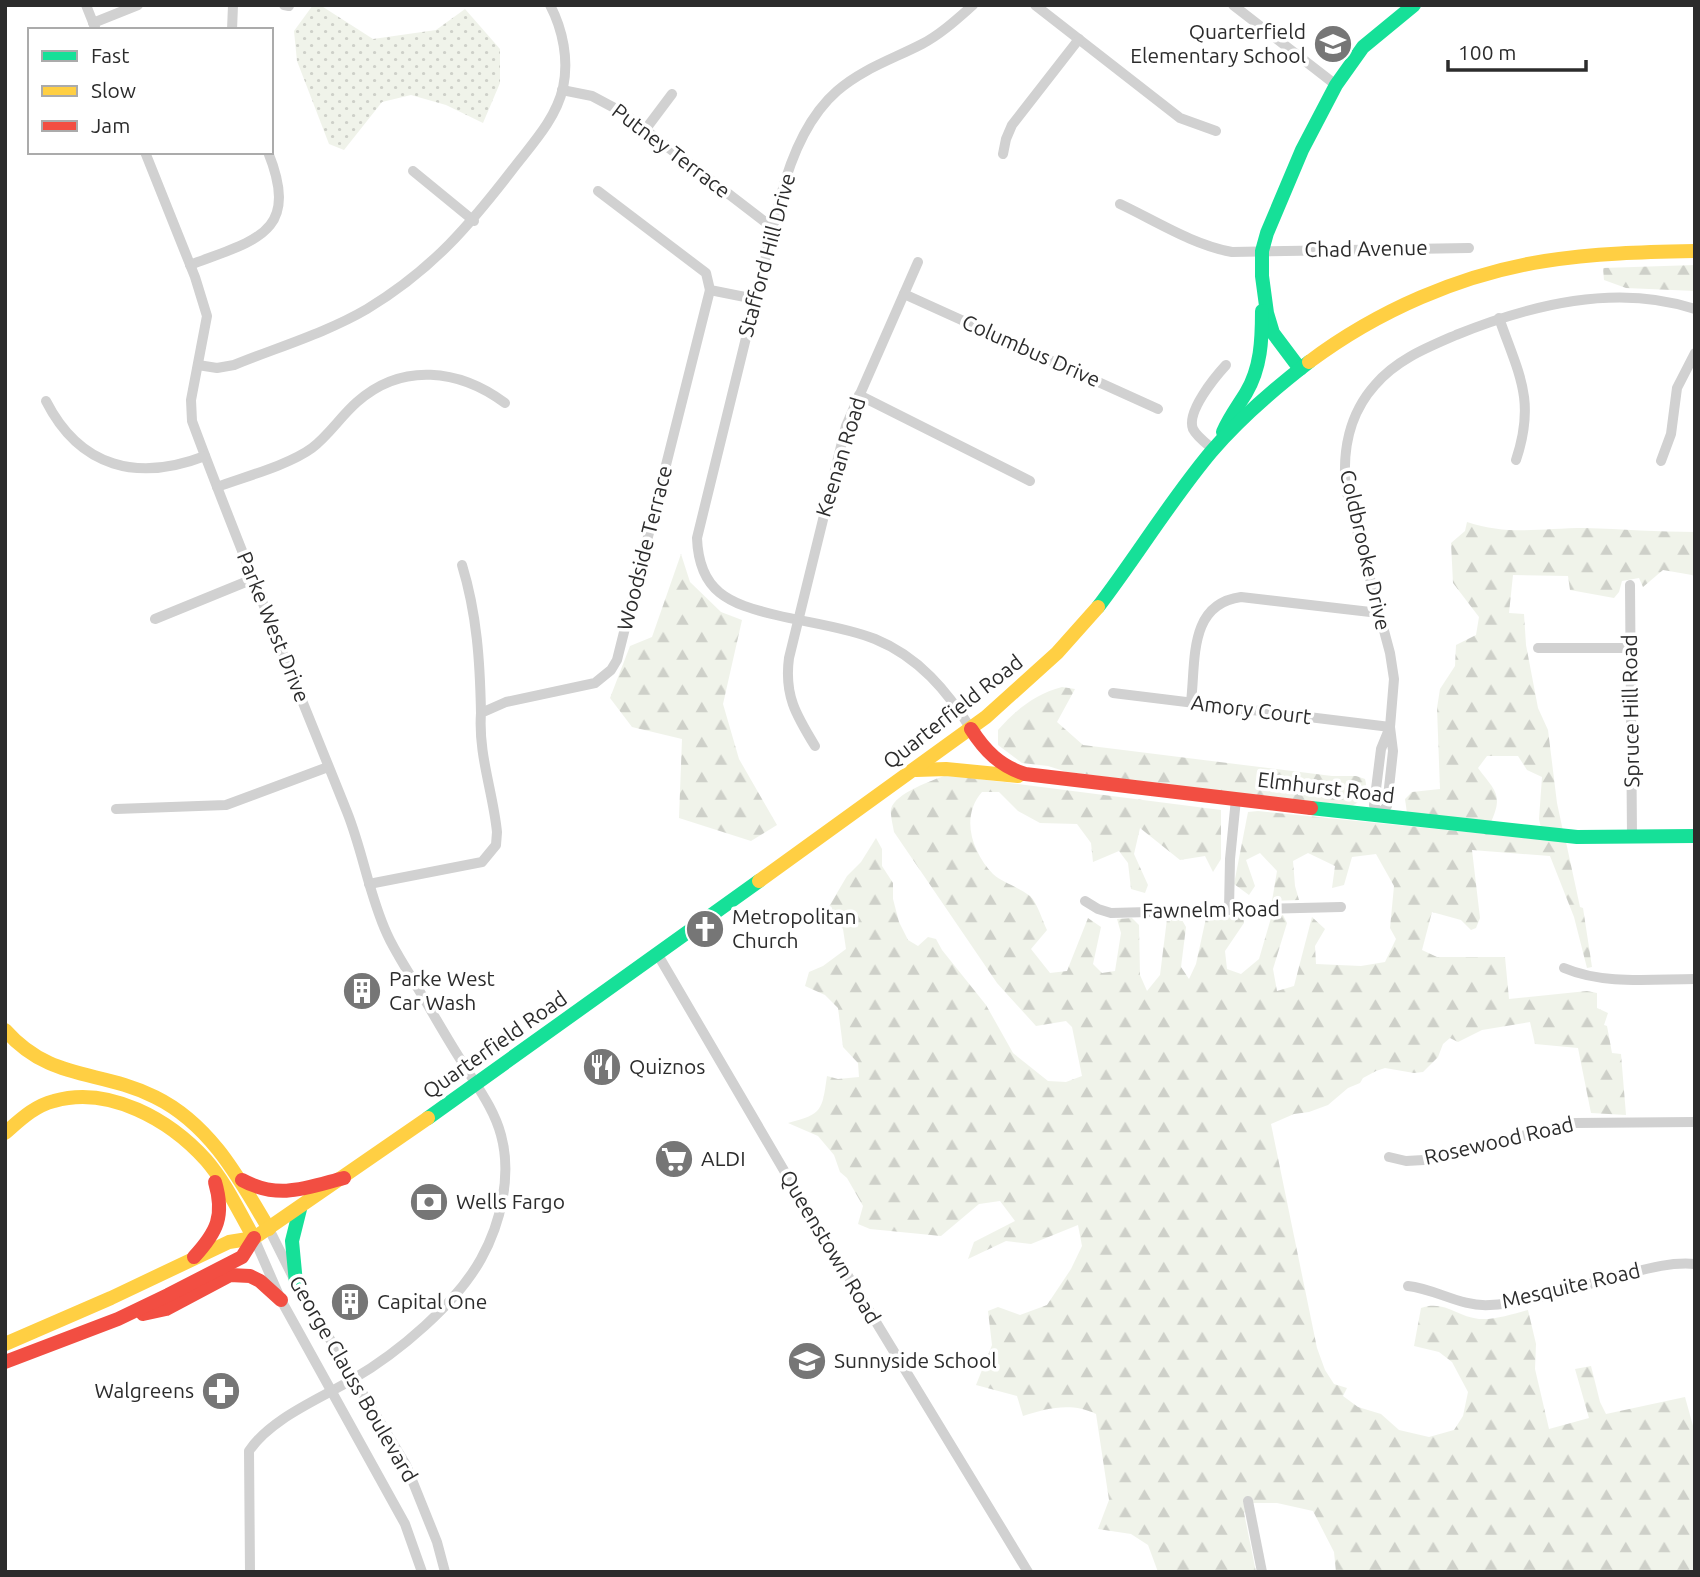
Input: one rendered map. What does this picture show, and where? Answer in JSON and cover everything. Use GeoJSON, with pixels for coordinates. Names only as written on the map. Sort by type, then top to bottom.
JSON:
{"type":"FeatureCollection","features":[{"type":"Feature","properties":{"kind":"main road"},"geometry":{"type":"LineString","coordinates":[[1216,446],[1227,420],[1255,377],[1261,352],[1262,251],[1289,180],[1336,85],[1363,47],[1414,5]]}},
{"type":"Feature","properties":{"kind":"main road","name":"Quarterfield Road"},"geometry":{"type":"LineString","coordinates":[[5,1344],[111,1298],[194,1257],[229,1242],[254,1238],[269,1229],[658,955],[971,729],[1022,688],[1082,626],[1216,446],[1254,407],[1300,369],[1367,326],[1408,304],[1478,276],[1524,264],[1568,257],[1695,251]]}},
{"type":"Feature","properties":{"kind":"main road"},"geometry":{"type":"LineString","coordinates":[[1263,289],[1273,332],[1300,369]]}},
{"type":"Feature","properties":{"kind":"main road","name":"Elmhurst Road"},"geometry":{"type":"LineString","coordinates":[[971,729],[996,761],[1008,769],[1037,776],[1538,834],[1695,836]]}},
{"type":"Feature","properties":{"kind":"main road"},"geometry":{"type":"LineString","coordinates":[[914,770],[946,769],[1037,776]]}},
{"type":"Feature","properties":{"kind":"main road"},"geometry":{"type":"LineString","coordinates":[[5,1030],[24,1051],[41,1061],[62,1070],[132,1087],[172,1107],[205,1132],[222,1151],[269,1229]]}},
{"type":"Feature","properties":{"kind":"main road"},"geometry":{"type":"LineString","coordinates":[[5,1133],[24,1115],[45,1103],[65,1097],[102,1098],[140,1111],[165,1124],[208,1162],[254,1238]]}},
{"type":"Feature","properties":{"kind":"main road"},"geometry":{"type":"LineString","coordinates":[[194,1257],[210,1241],[219,1223],[219,1193],[208,1162]]}},
{"type":"Feature","properties":{"kind":"main road"},"geometry":{"type":"LineString","coordinates":[[239,1178],[256,1189],[278,1192],[344,1178]]}},
{"type":"Feature","properties":{"kind":"main road"},"geometry":{"type":"LineString","coordinates":[[296,1283],[292,1241],[300,1209]]}},
{"type":"Feature","properties":{"kind":"main road","name":"Quarterfield Road"},"geometry":{"type":"LineString","coordinates":[[5,1362],[118,1319],[242,1257],[254,1238]]}},
{"type":"Feature","properties":{"kind":"main road"},"geometry":{"type":"LineString","coordinates":[[118,1319],[166,1309],[230,1275],[250,1276],[260,1281],[281,1300]]}},
{"type":"Feature","properties":{"kind":"street"},"geometry":{"type":"LineString","coordinates":[[86,5],[94,26],[138,5]]}},
{"type":"Feature","properties":{"kind":"street"},"geometry":{"type":"LineString","coordinates":[[232,28],[233,5]]}},
{"type":"Feature","properties":{"kind":"street"},"geometry":{"type":"LineString","coordinates":[[198,365],[216,368],[234,365],[364,311],[426,268],[474,221],[544,128],[562,90],[565,54],[550,5]]}},
{"type":"Feature","properties":{"kind":"street","name":"Stafford Hill Drive"},"geometry":{"type":"LineString","coordinates":[[797,620],[732,602],[712,586],[699,559],[699,527],[773,228],[793,159],[812,121],[826,102],[837,90],[863,72],[940,33],[973,5]]}},
{"type":"Feature","properties":{"kind":"street"},"geometry":{"type":"LineString","coordinates":[[1035,5],[1180,118],[1216,131]]}},
{"type":"Feature","properties":{"kind":"street"},"geometry":{"type":"LineString","coordinates":[[1233,5],[1336,85]]}},
{"type":"Feature","properties":{"kind":"street"},"geometry":{"type":"LineString","coordinates":[[1003,153],[1012,125],[1079,39]]}},
{"type":"Feature","properties":{"kind":"street","name":"Putney Terrace"},"geometry":{"type":"LineString","coordinates":[[562,90],[592,96],[607,103],[773,228]]}},
{"type":"Feature","properties":{"kind":"street"},"geometry":{"type":"LineString","coordinates":[[645,130],[672,93]]}},
{"type":"Feature","properties":{"kind":"street","name":"Parke West Drive"},"geometry":{"type":"LineString","coordinates":[[146,154],[190,265],[207,316],[191,400],[192,421],[355,832],[377,911],[388,938],[491,1108],[501,1137],[504,1181],[502,1203],[480,1259],[458,1291],[425,1325],[355,1378],[273,1426],[258,1438],[249,1451],[250,1572]]}},
{"type":"Feature","properties":{"kind":"street"},"geometry":{"type":"LineString","coordinates":[[190,265],[247,243],[269,227],[279,207],[280,194],[269,154]]}},
{"type":"Feature","properties":{"kind":"street"},"geometry":{"type":"LineString","coordinates":[[413,171],[474,221]]}},
{"type":"Feature","properties":{"kind":"street"},"geometry":{"type":"LineString","coordinates":[[598,191],[706,272],[710,290],[755,299]]}},
{"type":"Feature","properties":{"kind":"street","name":"Chad Avenue"},"geometry":{"type":"LineString","coordinates":[[1120,204],[1217,249],[1248,253],[1469,248]]}},
{"type":"Feature","properties":{"kind":"street","name":"Keenan Road"},"geometry":{"type":"LineString","coordinates":[[815,746],[796,715],[787,687],[789,658],[797,620],[839,448],[859,395],[918,262]]}},
{"type":"Feature","properties":{"kind":"street","name":"Woodside Terrace"},"geometry":{"type":"LineString","coordinates":[[481,713],[506,702],[595,683],[604,678],[617,660],[710,290]]}},
{"type":"Feature","properties":{"kind":"street","name":"Columbus Drive"},"geometry":{"type":"LineString","coordinates":[[904,295],[1158,408]]}},
{"type":"Feature","properties":{"kind":"street","name":"Coldbrooke Drive"},"geometry":{"type":"LineString","coordinates":[[1379,815],[1387,806],[1393,751],[1390,727],[1394,679],[1390,653],[1345,476],[1345,448],[1354,417],[1372,387],[1398,364],[1445,340],[1499,318],[1547,306],[1617,298],[1652,298],[1695,309]]}},
{"type":"Feature","properties":{"kind":"street"},"geometry":{"type":"LineString","coordinates":[[1499,318],[1525,399],[1525,424],[1516,460]]}},
{"type":"Feature","properties":{"kind":"street"},"geometry":{"type":"LineString","coordinates":[[1661,461],[1671,434],[1677,388],[1695,353]]}},
{"type":"Feature","properties":{"kind":"street"},"geometry":{"type":"LineString","coordinates":[[1216,446],[1194,431],[1192,424],[1212,380],[1226,365]]}},
{"type":"Feature","properties":{"kind":"street"},"geometry":{"type":"LineString","coordinates":[[217,487],[312,448],[358,401],[383,384],[405,377],[422,374],[448,376],[471,382],[505,403]]}},
{"type":"Feature","properties":{"kind":"street"},"geometry":{"type":"LineString","coordinates":[[859,395],[1030,481]]}},
{"type":"Feature","properties":{"kind":"street"},"geometry":{"type":"LineString","coordinates":[[46,401],[57,422],[71,438],[94,456],[112,464],[141,469],[165,468],[205,456]]}},
{"type":"Feature","properties":{"kind":"street"},"geometry":{"type":"LineString","coordinates":[[369,884],[482,862],[496,845],[497,832],[480,731],[476,621],[462,565]]}},
{"type":"Feature","properties":{"kind":"street"},"geometry":{"type":"LineString","coordinates":[[155,619],[253,579]]}},
{"type":"Feature","properties":{"kind":"street","name":"Spruce Hill Road"},"geometry":{"type":"LineString","coordinates":[[1630,585],[1632,837]]}},
{"type":"Feature","properties":{"kind":"street"},"geometry":{"type":"LineString","coordinates":[[1191,702],[1199,632],[1203,620],[1219,602],[1241,597],[1379,613]]}},
{"type":"Feature","properties":{"kind":"street"},"geometry":{"type":"LineString","coordinates":[[797,620],[874,639],[913,660],[940,685],[971,729]]}},
{"type":"Feature","properties":{"kind":"street"},"geometry":{"type":"LineString","coordinates":[[1538,648],[1630,648]]}},
{"type":"Feature","properties":{"kind":"street","name":"Amory Court"},"geometry":{"type":"LineString","coordinates":[[1113,693],[1390,727]]}},
{"type":"Feature","properties":{"kind":"street"},"geometry":{"type":"LineString","coordinates":[[116,809],[226,805],[328,766]]}},
{"type":"Feature","properties":{"kind":"street"},"geometry":{"type":"LineString","coordinates":[[1229,910],[1230,859],[1236,799]]}},
{"type":"Feature","properties":{"kind":"street","name":"Fawnelm Road"},"geometry":{"type":"LineString","coordinates":[[1085,901],[1111,913],[1341,907]]}},
{"type":"Feature","properties":{"kind":"street","name":"Queenstown Road"},"geometry":{"type":"LineString","coordinates":[[658,955],[815,1222],[1028,1572]]}},
{"type":"Feature","properties":{"kind":"street"},"geometry":{"type":"LineString","coordinates":[[1564,968],[1582,976],[1695,979]]}},
{"type":"Feature","properties":{"kind":"street","name":"Rosewood Road"},"geometry":{"type":"LineString","coordinates":[[1389,1157],[1406,1161],[1424,1160],[1574,1123],[1695,1122]]}},
{"type":"Feature","properties":{"kind":"street","name":"George Clauss Boulevard"},"geometry":{"type":"LineString","coordinates":[[269,1229],[296,1283],[406,1465],[437,1542],[445,1572]]}},
{"type":"Feature","properties":{"kind":"street","name":"George Clauss Boulevard"},"geometry":{"type":"LineString","coordinates":[[254,1238],[281,1300],[405,1524],[422,1572]]}},
{"type":"Feature","properties":{"kind":"street","name":"Mesquite Road"},"geometry":{"type":"LineString","coordinates":[[1408,1286],[1426,1288],[1472,1304],[1489,1305],[1678,1262],[1695,1264]]}},
{"type":"Feature","properties":{"kind":"street"},"geometry":{"type":"LineString","coordinates":[[1248,1501],[1262,1572]]}},
{"type":"Feature","properties":{"kind":"green space"},"geometry":{"type":"Polygon","coordinates":[[[313,5],[320,5],[373,39],[436,30],[465,9],[500,49],[500,83],[483,123],[446,105],[411,95],[382,102],[344,150],[329,144],[297,61],[294,31],[313,5]]]}},
{"type":"Feature","properties":{"kind":"green space"},"geometry":{"type":"Polygon","coordinates":[[[1695,265],[1695,291],[1626,288],[1604,280],[1603,268],[1695,265]]]}},
{"type":"Feature","properties":{"kind":"green space"},"geometry":{"type":"Polygon","coordinates":[[[1467,522],[1511,530],[1585,528],[1695,532],[1695,577],[1663,570],[1643,587],[1639,578],[1622,581],[1614,598],[1570,590],[1568,576],[1513,575],[1509,613],[1524,614],[1526,645],[1538,708],[1548,730],[1563,831],[1541,828],[1539,819],[1542,777],[1527,770],[1518,756],[1487,756],[1478,768],[1493,787],[1497,798],[1491,822],[1407,813],[1405,799],[1412,792],[1440,789],[1437,708],[1440,689],[1455,666],[1456,645],[1476,635],[1479,617],[1453,583],[1451,543],[1465,531],[1467,522]]]}},
{"type":"Feature","properties":{"kind":"green space"},"geometry":{"type":"Polygon","coordinates":[[[681,554],[690,582],[721,612],[742,620],[723,704],[739,759],[777,825],[751,841],[679,818],[682,739],[632,727],[610,698],[630,646],[652,637],[681,554]]]}},
{"type":"Feature","properties":{"kind":"green space"},"geometry":{"type":"Polygon","coordinates":[[[1062,687],[1075,689],[1057,722],[1083,745],[1332,776],[1356,776],[1365,779],[1365,793],[1361,800],[1349,807],[1067,772],[1048,766],[1022,763],[998,745],[998,730],[1012,716],[1035,698],[1062,687]]]}},
{"type":"Feature","properties":{"kind":"green space"},"geometry":{"type":"Polygon","coordinates":[[[947,775],[1221,810],[1221,859],[1213,872],[1205,856],[1180,860],[1140,828],[1134,854],[1148,885],[1145,893],[1131,889],[1128,863],[1119,851],[1093,862],[1091,843],[1077,824],[1040,823],[1018,811],[999,792],[982,792],[975,802],[970,823],[974,845],[993,874],[1026,893],[1035,903],[1047,930],[1031,949],[1050,973],[1067,971],[1088,918],[1101,927],[1093,964],[1102,973],[1115,971],[1121,933],[1117,919],[1132,918],[1139,925],[1140,975],[1147,991],[1160,975],[1167,919],[1182,920],[1186,927],[1181,967],[1189,979],[1196,964],[1206,918],[1243,917],[1244,923],[1225,951],[1227,969],[1241,974],[1259,959],[1271,918],[1283,915],[1287,923],[1273,969],[1277,991],[1294,986],[1312,917],[1325,929],[1315,946],[1316,964],[1361,966],[1385,962],[1396,939],[1390,928],[1394,886],[1376,854],[1352,857],[1344,885],[1332,888],[1335,866],[1308,853],[1293,861],[1299,900],[1272,901],[1277,871],[1260,853],[1246,860],[1255,886],[1249,895],[1234,884],[1248,812],[1566,842],[1580,907],[1583,908],[1592,967],[1587,968],[1574,917],[1550,856],[1472,850],[1480,918],[1476,928],[1471,930],[1461,920],[1432,912],[1422,950],[1437,957],[1505,957],[1509,999],[1587,991],[1597,993],[1597,1008],[1608,1013],[1604,1025],[1607,1026],[1612,1053],[1621,1054],[1626,1115],[1591,1113],[1578,1048],[1535,1044],[1530,1022],[1482,1030],[1458,1042],[1450,1038],[1443,1044],[1438,1057],[1423,1072],[1385,1068],[1376,1071],[1348,1088],[1328,1105],[1294,1114],[1271,1124],[1317,1348],[1325,1370],[1334,1384],[1347,1388],[1343,1396],[1358,1407],[1381,1414],[1399,1430],[1429,1437],[1454,1430],[1463,1416],[1468,1392],[1452,1362],[1439,1352],[1414,1346],[1421,1308],[1444,1307],[1479,1319],[1498,1318],[1528,1310],[1536,1344],[1535,1369],[1549,1429],[1589,1418],[1575,1369],[1591,1366],[1600,1402],[1606,1414],[1685,1397],[1695,1433],[1695,1572],[1336,1572],[1334,1552],[1313,1511],[1277,1503],[1252,1503],[1244,1513],[1256,1572],[1158,1572],[1148,1545],[1131,1534],[1098,1529],[1109,1500],[1096,1414],[1069,1407],[1023,1416],[1017,1396],[976,1385],[992,1345],[988,1311],[998,1307],[1020,1315],[1047,1305],[1071,1269],[1082,1246],[1078,1225],[1031,1244],[1006,1241],[968,1259],[974,1242],[1015,1221],[1000,1201],[979,1204],[941,1236],[870,1229],[858,1224],[863,1206],[847,1178],[840,1172],[834,1155],[818,1136],[788,1123],[808,1117],[819,1109],[827,1076],[838,1079],[859,1077],[858,1063],[843,1047],[838,1008],[825,995],[805,986],[809,972],[823,966],[846,949],[843,929],[827,910],[847,876],[861,862],[876,838],[882,849],[882,866],[893,883],[893,899],[899,922],[908,940],[918,946],[928,937],[936,939],[986,1005],[1013,1053],[1048,1081],[1066,1082],[1082,1076],[1072,1027],[1066,1021],[1036,1026],[997,983],[894,832],[891,809],[894,803],[915,788],[947,775]]]}},
{"type":"Feature","properties":{"kind":"traffic: fast"},"geometry":{"type":"LineString","coordinates":[[1300,369],[1273,333],[1267,313],[1262,276],[1262,251],[1267,233],[1302,150],[1336,85],[1363,47],[1414,5]]}},
{"type":"Feature","properties":{"kind":"traffic: fast"},"geometry":{"type":"LineString","coordinates":[[1223,432],[1255,374],[1261,343],[1262,311]]}},
{"type":"Feature","properties":{"kind":"traffic: fast"},"geometry":{"type":"LineString","coordinates":[[1098,607],[1211,452],[1258,404],[1309,362]]}},
{"type":"Feature","properties":{"kind":"traffic: fast"},"geometry":{"type":"LineString","coordinates":[[1311,808],[1577,837],[1695,836]]}},
{"type":"Feature","properties":{"kind":"traffic: fast"},"geometry":{"type":"LineString","coordinates":[[428,1118],[759,881]]}},
{"type":"Feature","properties":{"kind":"traffic: fast"},"geometry":{"type":"LineString","coordinates":[[296,1283],[292,1241],[300,1209]]}},
{"type":"Feature","properties":{"kind":"traffic: slow"},"geometry":{"type":"LineString","coordinates":[[1309,362],[1391,311],[1451,285],[1482,275],[1582,256],[1695,251]]}},
{"type":"Feature","properties":{"kind":"traffic: slow"},"geometry":{"type":"LineString","coordinates":[[759,881],[986,717],[1057,653],[1098,607]]}},
{"type":"Feature","properties":{"kind":"traffic: slow"},"geometry":{"type":"LineString","coordinates":[[916,770],[946,769],[1018,776]]}},
{"type":"Feature","properties":{"kind":"traffic: slow"},"geometry":{"type":"LineString","coordinates":[[5,1030],[22,1047],[58,1067],[134,1088],[174,1108],[192,1122],[221,1154],[269,1229]]}},
{"type":"Feature","properties":{"kind":"traffic: slow"},"geometry":{"type":"LineString","coordinates":[[5,1133],[22,1118],[47,1103],[75,1097],[117,1102],[137,1110],[175,1132],[206,1160],[226,1188],[254,1238]]}},
{"type":"Feature","properties":{"kind":"traffic: slow"},"geometry":{"type":"LineString","coordinates":[[5,1344],[229,1242],[254,1238],[428,1118]]}},
{"type":"Feature","properties":{"kind":"traffic: jam"},"geometry":{"type":"LineString","coordinates":[[971,729],[994,757],[1025,774],[1311,808]]}},
{"type":"Feature","properties":{"kind":"traffic: jam"},"geometry":{"type":"LineString","coordinates":[[242,1180],[268,1190],[281,1191],[344,1178]]}},
{"type":"Feature","properties":{"kind":"traffic: jam"},"geometry":{"type":"LineString","coordinates":[[194,1257],[217,1223],[219,1205],[215,1182]]}},
{"type":"Feature","properties":{"kind":"traffic: jam"},"geometry":{"type":"LineString","coordinates":[[5,1362],[118,1319],[168,1295],[242,1257],[254,1238]]}},
{"type":"Feature","properties":{"kind":"traffic: jam"},"geometry":{"type":"LineString","coordinates":[[143,1314],[166,1309],[230,1275],[250,1276],[260,1281],[281,1300]]}},
{"type":"Feature","properties":{"kind":"place","name":"Quarterfield Elementary School"},"geometry":{"type":"Point","coordinates":[1333,44]}},
{"type":"Feature","properties":{"kind":"place","name":"Metropolitan Church"},"geometry":{"type":"Point","coordinates":[705,929]}},
{"type":"Feature","properties":{"kind":"place","name":"Parke West Car Wash"},"geometry":{"type":"Point","coordinates":[362,991]}},
{"type":"Feature","properties":{"kind":"place","name":"Quiznos"},"geometry":{"type":"Point","coordinates":[602,1067]}},
{"type":"Feature","properties":{"kind":"place","name":"ALDI"},"geometry":{"type":"Point","coordinates":[674,1159]}},
{"type":"Feature","properties":{"kind":"place","name":"Wells Fargo"},"geometry":{"type":"Point","coordinates":[429,1202]}},
{"type":"Feature","properties":{"kind":"place","name":"Capital One"},"geometry":{"type":"Point","coordinates":[350,1302]}},
{"type":"Feature","properties":{"kind":"place","name":"Sunnyside School"},"geometry":{"type":"Point","coordinates":[807,1361]}},
{"type":"Feature","properties":{"kind":"place","name":"Walgreens"},"geometry":{"type":"Point","coordinates":[221,1391]}}]}
